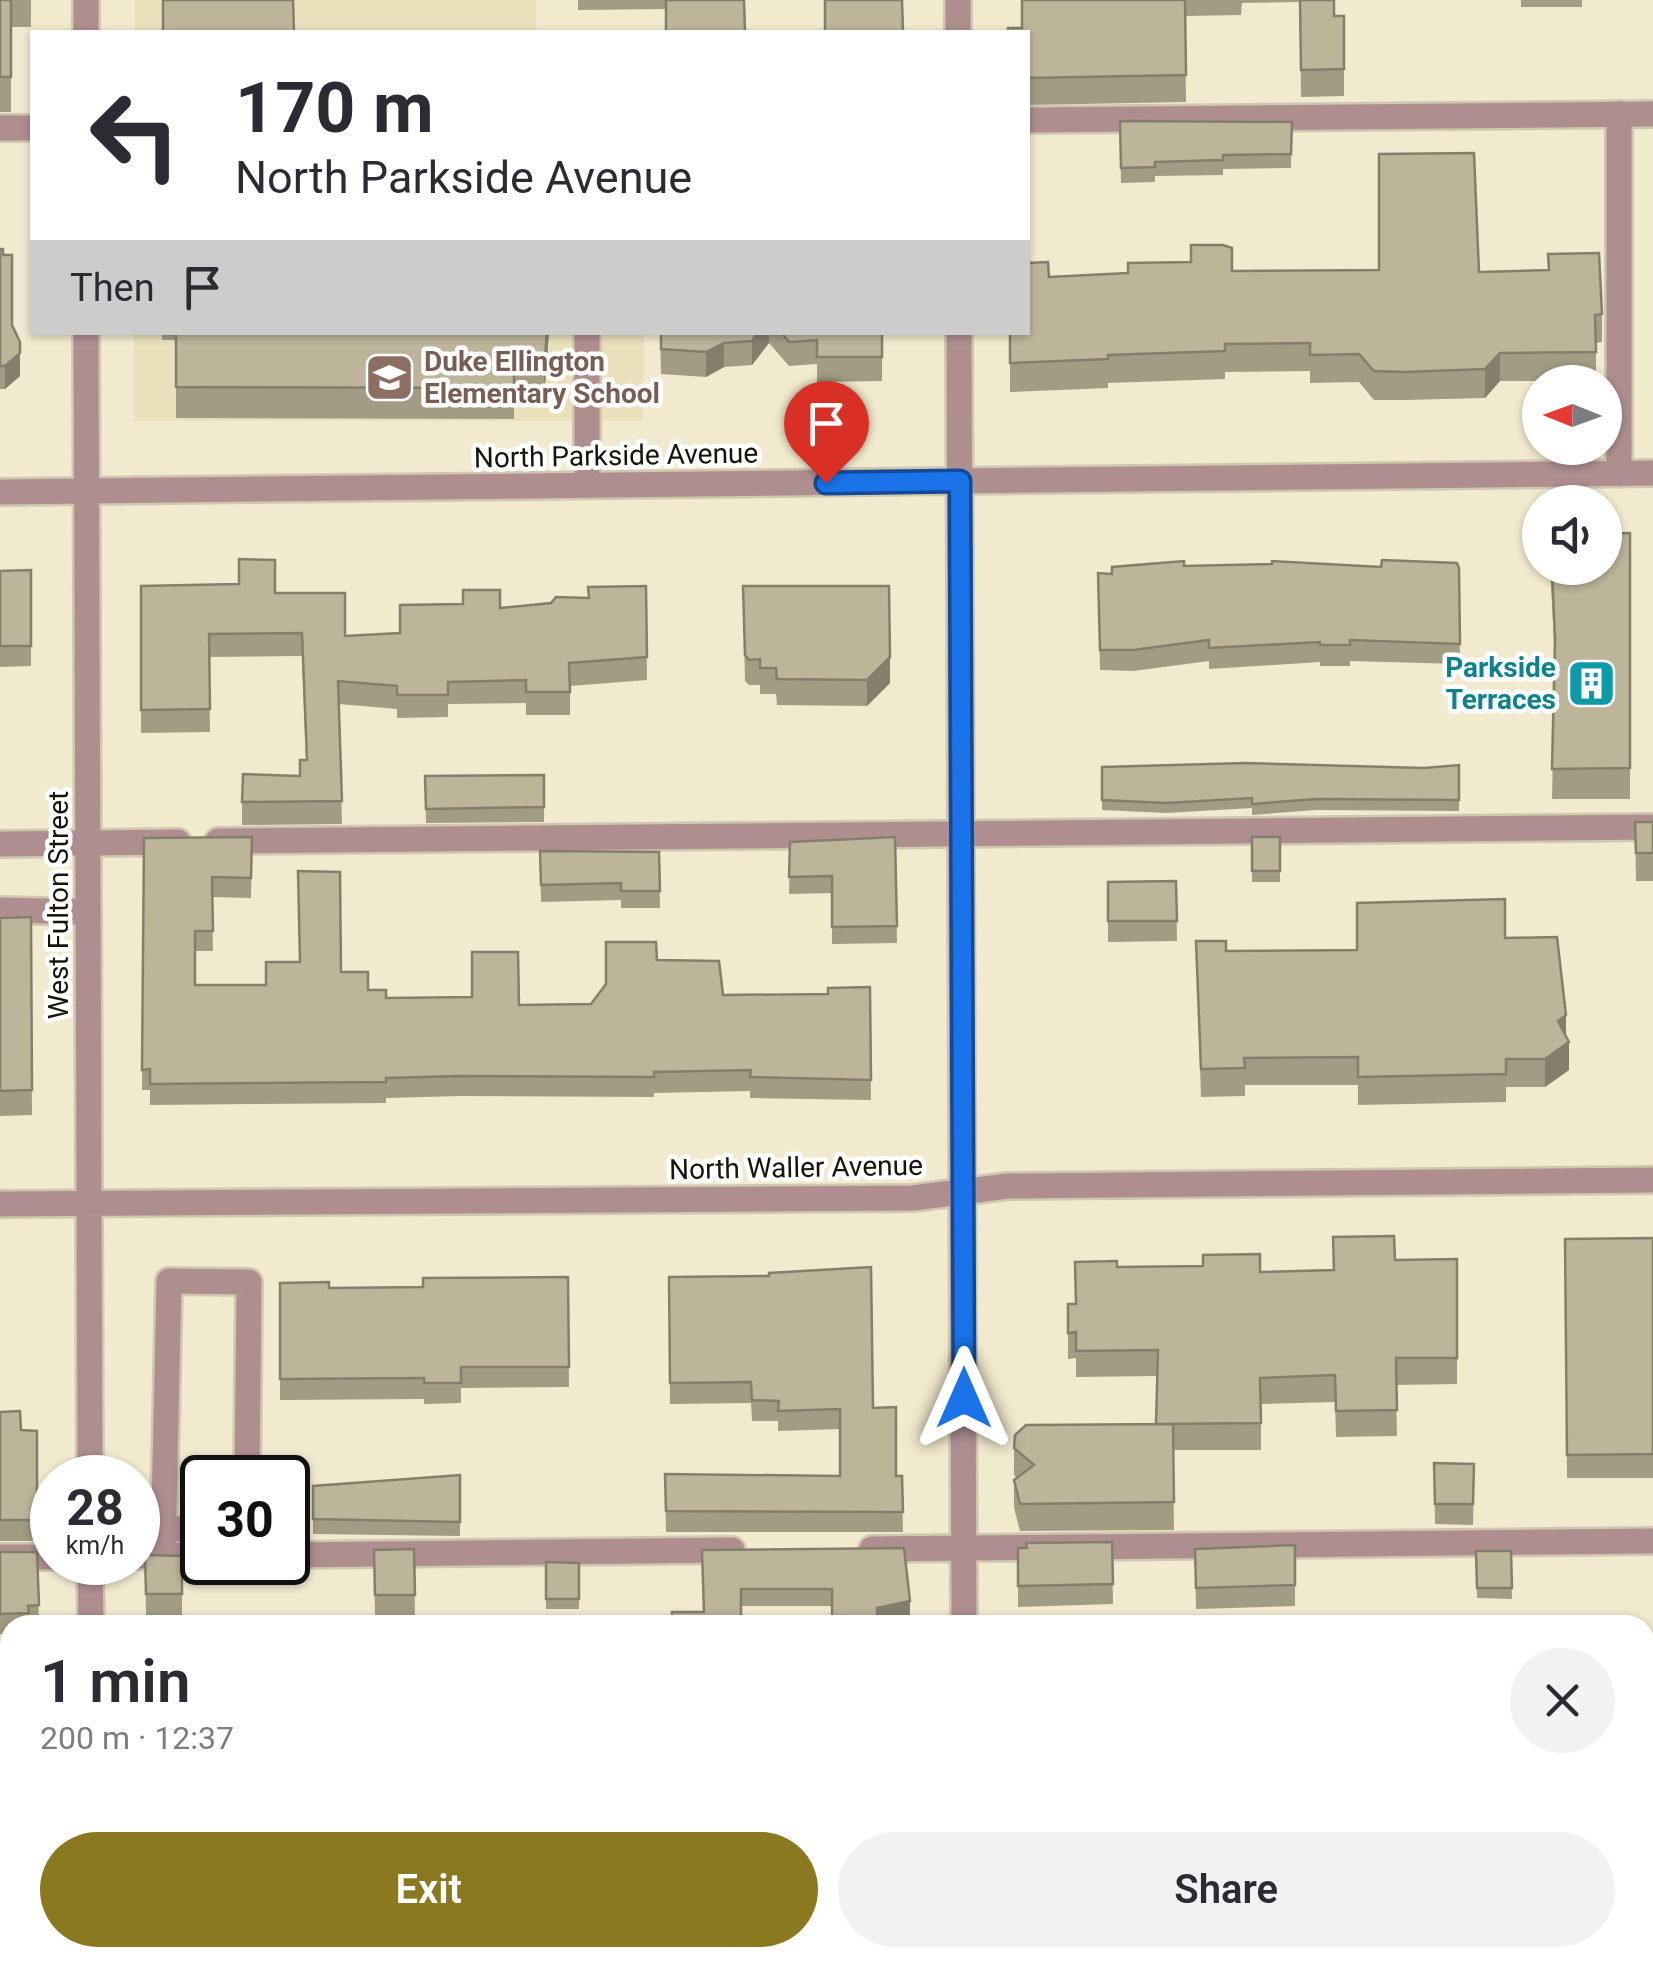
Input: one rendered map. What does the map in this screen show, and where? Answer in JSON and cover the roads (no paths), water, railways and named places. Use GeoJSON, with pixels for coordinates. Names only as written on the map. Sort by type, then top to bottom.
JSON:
{"type":"FeatureCollection","features":[{"type":"Feature","properties":{"kind":"street"},"geometry":{"type":"LineString","coordinates":[[86,0],[86,30]]}},
{"type":"Feature","properties":{"kind":"street"},"geometry":{"type":"LineString","coordinates":[[958,0],[958,30]]}},
{"type":"Feature","properties":{"kind":"street"},"geometry":{"type":"LineString","coordinates":[[1619,114],[1619,474]]}},
{"type":"Feature","properties":{"kind":"street"},"geometry":{"type":"LineString","coordinates":[[1030,120],[1653,114]]}},
{"type":"Feature","properties":{"kind":"street"},"geometry":{"type":"LineString","coordinates":[[0,128],[30,128]]}},
{"type":"Feature","properties":{"kind":"street","name":"West Fulton Street"},"geometry":{"type":"LineString","coordinates":[[86,335],[90,1455]]}},
{"type":"Feature","properties":{"kind":"street"},"geometry":{"type":"LineString","coordinates":[[587,335],[587,485]]}},
{"type":"Feature","properties":{"kind":"street"},"geometry":{"type":"LineString","coordinates":[[959,335],[964,1615]]}},
{"type":"Feature","properties":{"kind":"street","name":"North Parkside Avenue"},"geometry":{"type":"LineString","coordinates":[[0,492],[1653,473]]}},
{"type":"Feature","properties":{"kind":"street"},"geometry":{"type":"LineString","coordinates":[[0,844],[1653,828]]}},
{"type":"Feature","properties":{"kind":"street"},"geometry":{"type":"LineString","coordinates":[[0,910],[88,912]]}},
{"type":"Feature","properties":{"kind":"street","name":"North Waller Avenue"},"geometry":{"type":"LineString","coordinates":[[0,1204],[913,1198],[1008,1186],[1653,1180]]}},
{"type":"Feature","properties":{"kind":"street"},"geometry":{"type":"LineString","coordinates":[[160,1534],[169,1281],[248,1282],[246,1455]]}},
{"type":"Feature","properties":{"kind":"street"},"geometry":{"type":"LineString","coordinates":[[163,1528],[180,1528]]}},
{"type":"Feature","properties":{"kind":"street"},"geometry":{"type":"LineString","coordinates":[[853,1549],[1653,1540]]}},
{"type":"Feature","properties":{"kind":"street"},"geometry":{"type":"LineString","coordinates":[[310,1554],[756,1550]]}},
{"type":"Feature","properties":{"kind":"street"},"geometry":{"type":"LineString","coordinates":[[0,1558],[30,1557]]}},
{"type":"Feature","properties":{"kind":"street"},"geometry":{"type":"LineString","coordinates":[[90,1585],[91,1615]]}},
{"type":"Feature","properties":{"kind":"place","name":"Duke Ellington Elementary School"},"geometry":{"type":"Point","coordinates":[389,377]}},
{"type":"Feature","properties":{"kind":"place","name":"Parkside Terraces"},"geometry":{"type":"Point","coordinates":[1591,683]}}]}
